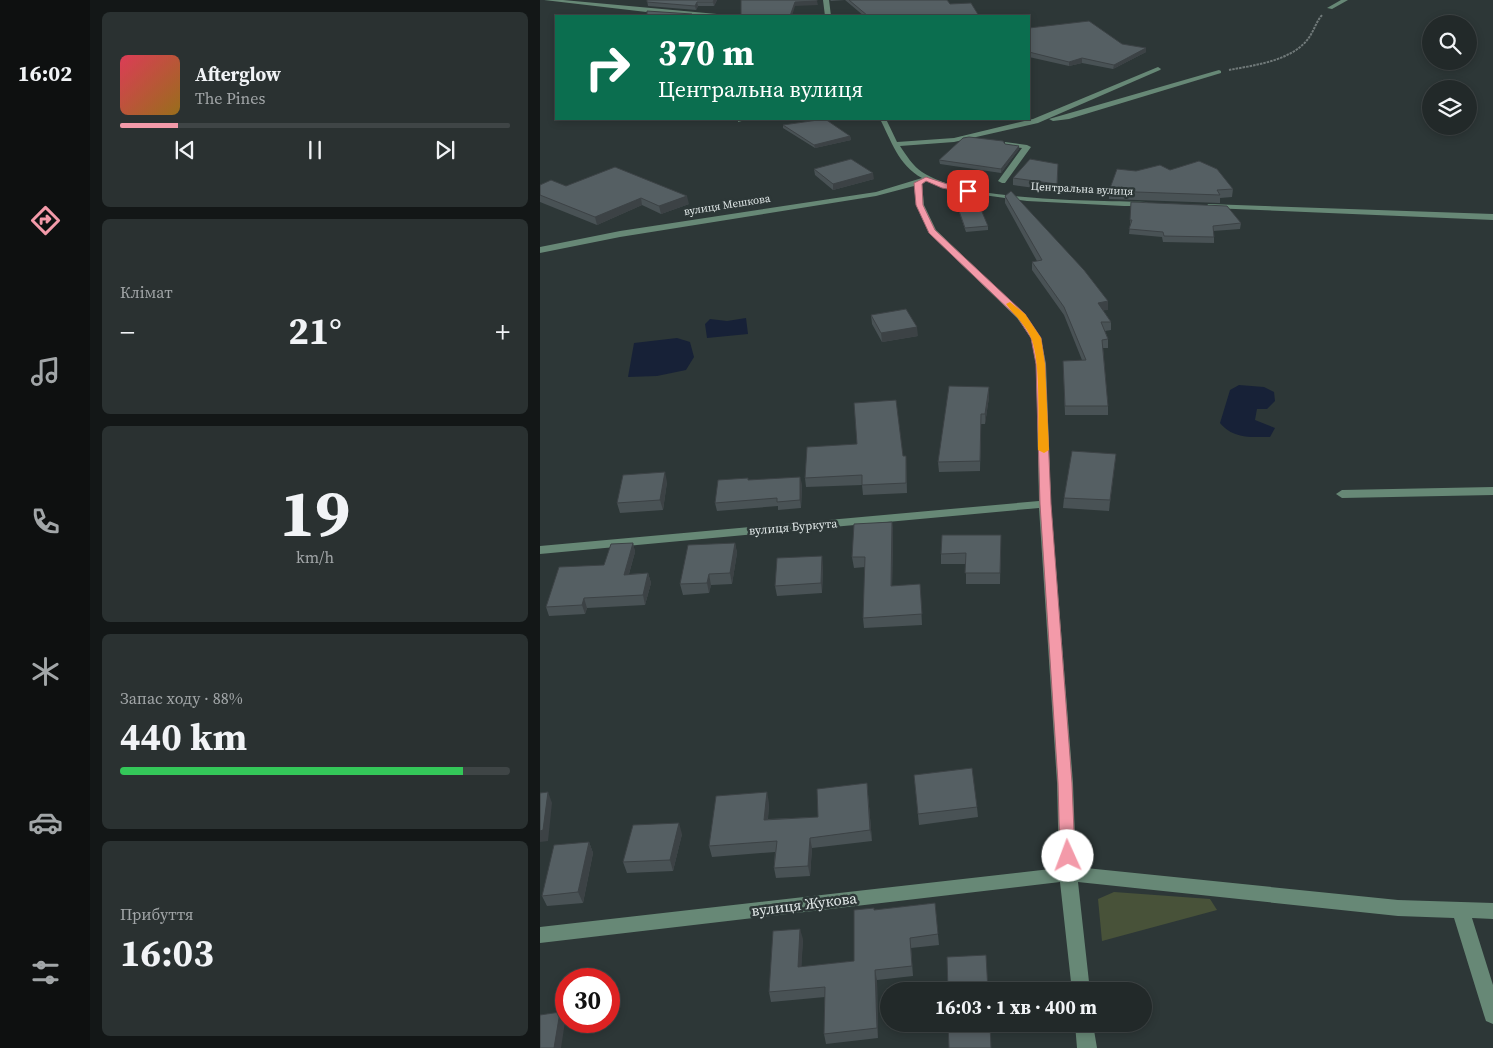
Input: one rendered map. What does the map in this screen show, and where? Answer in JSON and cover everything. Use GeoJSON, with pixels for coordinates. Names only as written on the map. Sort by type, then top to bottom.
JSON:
{"type":"FeatureCollection","features":[{"type":"Feature","properties":{"kind":"street"},"geometry":{"type":"LineString","coordinates":[[547,0],[672,13],[715,15]]}},
{"type":"Feature","properties":{"kind":"street"},"geometry":{"type":"LineString","coordinates":[[622,7],[627,0]]}},
{"type":"Feature","properties":{"kind":"street"},"geometry":{"type":"LineString","coordinates":[[826,0],[828,15]]}},
{"type":"Feature","properties":{"kind":"street"},"geometry":{"type":"LineString","coordinates":[[1330,8],[1345,0]]}},
{"type":"Feature","properties":{"kind":"street"},"geometry":{"type":"LineString","coordinates":[[1035,121],[1158,69]]}},
{"type":"Feature","properties":{"kind":"street"},"geometry":{"type":"LineString","coordinates":[[894,144],[954,140],[1035,121],[1066,117],[1219,72]]}},
{"type":"Feature","properties":{"kind":"street","name":"Центральна вулиця"},"geometry":{"type":"LineString","coordinates":[[883,120],[894,144],[922,181],[1001,195],[1082,202],[1150,204]]}},
{"type":"Feature","properties":{"kind":"street"},"geometry":{"type":"LineString","coordinates":[[1002,181],[1028,147],[1008,144]]}},
{"type":"Feature","properties":{"kind":"street"},"geometry":{"type":"LineString","coordinates":[[922,181],[920,205],[932,231],[1021,316],[1036,338],[1041,364],[1045,504],[1065,783],[1068,874],[1080,982]]}},
{"type":"Feature","properties":{"kind":"street","name":"вулиця Мешкова"},"geometry":{"type":"LineString","coordinates":[[540,250],[620,234],[876,194],[922,181]]}},
{"type":"Feature","properties":{"kind":"street"},"geometry":{"type":"LineString","coordinates":[[1199,206],[1493,217]]}},
{"type":"Feature","properties":{"kind":"street"},"geometry":{"type":"LineString","coordinates":[[1342,494],[1493,491]]}},
{"type":"Feature","properties":{"kind":"street","name":"вулиця Буркута"},"geometry":{"type":"LineString","coordinates":[[540,550],[1045,504]]}},
{"type":"Feature","properties":{"kind":"street","name":"вулиця Жукова"},"geometry":{"type":"LineString","coordinates":[[540,935],[1068,874],[1398,908],[1493,911]]}},
{"type":"Feature","properties":{"kind":"street"},"geometry":{"type":"LineString","coordinates":[[1461,911],[1493,1015]]}},
{"type":"Feature","properties":{"kind":"street"},"geometry":{"type":"LineString","coordinates":[[1085,1032],[1087,1048]]}},
{"type":"Feature","properties":{"kind":"path"},"geometry":{"type":"LineString","coordinates":[[1219,72],[1277,60],[1306,41],[1317,20],[1330,8]]}},
{"type":"Feature","properties":{"kind":"green space"},"geometry":{"type":"Polygon","coordinates":[[[1114,892],[1210,899],[1217,910],[1102,941],[1098,899],[1114,892]]]}},
{"type":"Feature","properties":{"kind":"water"},"geometry":{"type":"Polygon","coordinates":[[[746,318],[748,334],[707,338],[705,324],[710,319],[727,321],[746,318]]]}},
{"type":"Feature","properties":{"kind":"water"},"geometry":{"type":"Polygon","coordinates":[[[677,338],[690,342],[694,357],[686,370],[657,376],[628,377],[634,343],[677,338]]]}},
{"type":"Feature","properties":{"kind":"water"},"geometry":{"type":"Polygon","coordinates":[[[1239,385],[1264,387],[1274,392],[1275,401],[1267,409],[1257,409],[1255,420],[1275,428],[1270,437],[1243,436],[1231,432],[1220,423],[1230,390],[1239,385]]]}},
{"type":"Feature","properties":{"kind":"building"},"geometry":{"type":"Polygon","coordinates":[[[647,0],[714,0],[713,2],[697,2],[695,6],[647,2],[647,0]]]}},
{"type":"Feature","properties":{"kind":"building"},"geometry":{"type":"Polygon","coordinates":[[[741,0],[817,0],[795,2],[790,15],[741,15],[741,0]]]}},
{"type":"Feature","properties":{"kind":"building"},"geometry":{"type":"Polygon","coordinates":[[[849,0],[947,0],[950,4],[971,3],[978,15],[867,15],[849,0]]]}},
{"type":"Feature","properties":{"kind":"building"},"geometry":{"type":"Polygon","coordinates":[[[647,11],[692,14],[692,15],[647,15],[647,11]]]}},
{"type":"Feature","properties":{"kind":"building"},"geometry":{"type":"Polygon","coordinates":[[[1089,21],[1122,44],[1146,48],[1114,65],[1082,58],[1069,62],[1030,52],[1030,28],[1089,21]]]}},
{"type":"Feature","properties":{"kind":"building"},"geometry":{"type":"Polygon","coordinates":[[[826,120],[850,136],[814,145],[783,125],[826,120]]]}},
{"type":"Feature","properties":{"kind":"building"},"geometry":{"type":"Polygon","coordinates":[[[963,138],[1003,141],[1005,144],[1019,146],[1001,169],[939,160],[963,138]]]}},
{"type":"Feature","properties":{"kind":"building"},"geometry":{"type":"Polygon","coordinates":[[[851,159],[873,173],[833,184],[814,169],[851,159]]]}},
{"type":"Feature","properties":{"kind":"building"},"geometry":{"type":"Polygon","coordinates":[[[1030,159],[1058,164],[1057,184],[1013,178],[1030,159]]]}},
{"type":"Feature","properties":{"kind":"building"},"geometry":{"type":"Polygon","coordinates":[[[1199,161],[1217,169],[1233,189],[1217,190],[1220,195],[1109,191],[1117,169],[1136,171],[1160,165],[1170,170],[1199,161]]]}},
{"type":"Feature","properties":{"kind":"building"},"geometry":{"type":"Polygon","coordinates":[[[615,167],[687,196],[659,206],[641,198],[595,217],[540,195],[540,185],[551,180],[566,186],[615,167]]]}},
{"type":"Feature","properties":{"kind":"building"},"geometry":{"type":"Polygon","coordinates":[[[1011,191],[1084,270],[1108,301],[1098,303],[1111,322],[1101,322],[1108,339],[1102,340],[1108,406],[1065,406],[1063,361],[1086,360],[1064,307],[1032,262],[1042,260],[1005,196],[1011,191]]]}},
{"type":"Feature","properties":{"kind":"building"},"geometry":{"type":"Polygon","coordinates":[[[1131,202],[1227,206],[1241,223],[1213,226],[1214,237],[1164,236],[1163,232],[1129,229],[1132,220],[1130,220],[1131,202]]]}},
{"type":"Feature","properties":{"kind":"building"},"geometry":{"type":"Polygon","coordinates":[[[980,207],[988,226],[965,228],[958,208],[980,207]]]}},
{"type":"Feature","properties":{"kind":"building"},"geometry":{"type":"Polygon","coordinates":[[[906,309],[917,327],[881,333],[871,315],[906,309]]]}},
{"type":"Feature","properties":{"kind":"building"},"geometry":{"type":"Polygon","coordinates":[[[949,386],[989,387],[985,414],[981,414],[980,461],[938,462],[949,386]]]}},
{"type":"Feature","properties":{"kind":"building"},"geometry":{"type":"Polygon","coordinates":[[[896,400],[903,456],[906,456],[906,483],[862,485],[862,475],[805,478],[807,447],[857,444],[854,403],[896,400]]]}},
{"type":"Feature","properties":{"kind":"building"},"geometry":{"type":"Polygon","coordinates":[[[1072,451],[1116,454],[1110,500],[1064,498],[1072,451]]]}},
{"type":"Feature","properties":{"kind":"building"},"geometry":{"type":"Polygon","coordinates":[[[665,472],[660,500],[617,503],[623,475],[665,472]]]}},
{"type":"Feature","properties":{"kind":"building"},"geometry":{"type":"Polygon","coordinates":[[[800,477],[800,500],[777,502],[777,498],[715,503],[718,480],[800,477]]]}},
{"type":"Feature","properties":{"kind":"building"},"geometry":{"type":"Polygon","coordinates":[[[892,522],[891,586],[920,584],[922,614],[863,618],[865,557],[852,557],[854,524],[892,522]]]}},
{"type":"Feature","properties":{"kind":"building"},"geometry":{"type":"Polygon","coordinates":[[[942,535],[1001,535],[1000,573],[965,573],[966,553],[941,554],[942,535]]]}},
{"type":"Feature","properties":{"kind":"building"},"geometry":{"type":"Polygon","coordinates":[[[633,543],[624,575],[648,573],[643,595],[584,598],[582,605],[546,607],[559,567],[604,565],[611,544],[633,543]]]}},
{"type":"Feature","properties":{"kind":"building"},"geometry":{"type":"Polygon","coordinates":[[[735,543],[730,573],[709,574],[707,583],[680,584],[688,545],[735,543]]]}},
{"type":"Feature","properties":{"kind":"building"},"geometry":{"type":"Polygon","coordinates":[[[822,556],[821,583],[775,586],[777,558],[822,556]]]}},
{"type":"Feature","properties":{"kind":"building"},"geometry":{"type":"Polygon","coordinates":[[[972,768],[977,807],[918,814],[914,775],[972,768]]]}},
{"type":"Feature","properties":{"kind":"building"},"geometry":{"type":"Polygon","coordinates":[[[867,783],[870,830],[810,838],[808,866],[774,868],[777,841],[709,846],[716,796],[767,792],[764,820],[818,817],[817,789],[867,783]]]}},
{"type":"Feature","properties":{"kind":"building"},"geometry":{"type":"Polygon","coordinates":[[[548,792],[543,830],[540,831],[540,793],[548,792]]]}},
{"type":"Feature","properties":{"kind":"building"},"geometry":{"type":"Polygon","coordinates":[[[679,823],[670,860],[623,862],[633,825],[679,823]]]}},
{"type":"Feature","properties":{"kind":"building"},"geometry":{"type":"Polygon","coordinates":[[[589,842],[578,892],[542,896],[554,845],[589,842]]]}},
{"type":"Feature","properties":{"kind":"building"},"geometry":{"type":"Polygon","coordinates":[[[935,903],[938,934],[910,938],[912,966],[875,970],[877,1028],[824,1034],[825,987],[769,992],[773,931],[800,929],[798,967],[854,961],[854,910],[874,908],[874,910],[935,903]]]}},
{"type":"Feature","properties":{"kind":"building"},"geometry":{"type":"Polygon","coordinates":[[[986,955],[988,982],[948,982],[947,957],[986,955]]]}},
{"type":"Feature","properties":{"kind":"building"},"geometry":{"type":"Polygon","coordinates":[[[555,1013],[556,1033],[554,1048],[540,1048],[540,1015],[555,1013]]]}},
{"type":"Feature","properties":{"kind":"building"},"geometry":{"type":"Polygon","coordinates":[[[948,1032],[990,1032],[991,1048],[949,1048],[948,1032]]]}},
{"type":"Feature","properties":{"kind":"slow traffic"},"geometry":{"type":"LineString","coordinates":[[1010,304],[1036,338],[1041,364],[1044,450]]}},
{"type":"Feature","properties":{"kind":"route"},"geometry":{"type":"LineString","coordinates":[[968,191],[945,186],[926,179],[918,183],[920,205],[932,231],[1021,316],[1036,338],[1041,364],[1045,504],[1065,783],[1068,856]]}}]}
